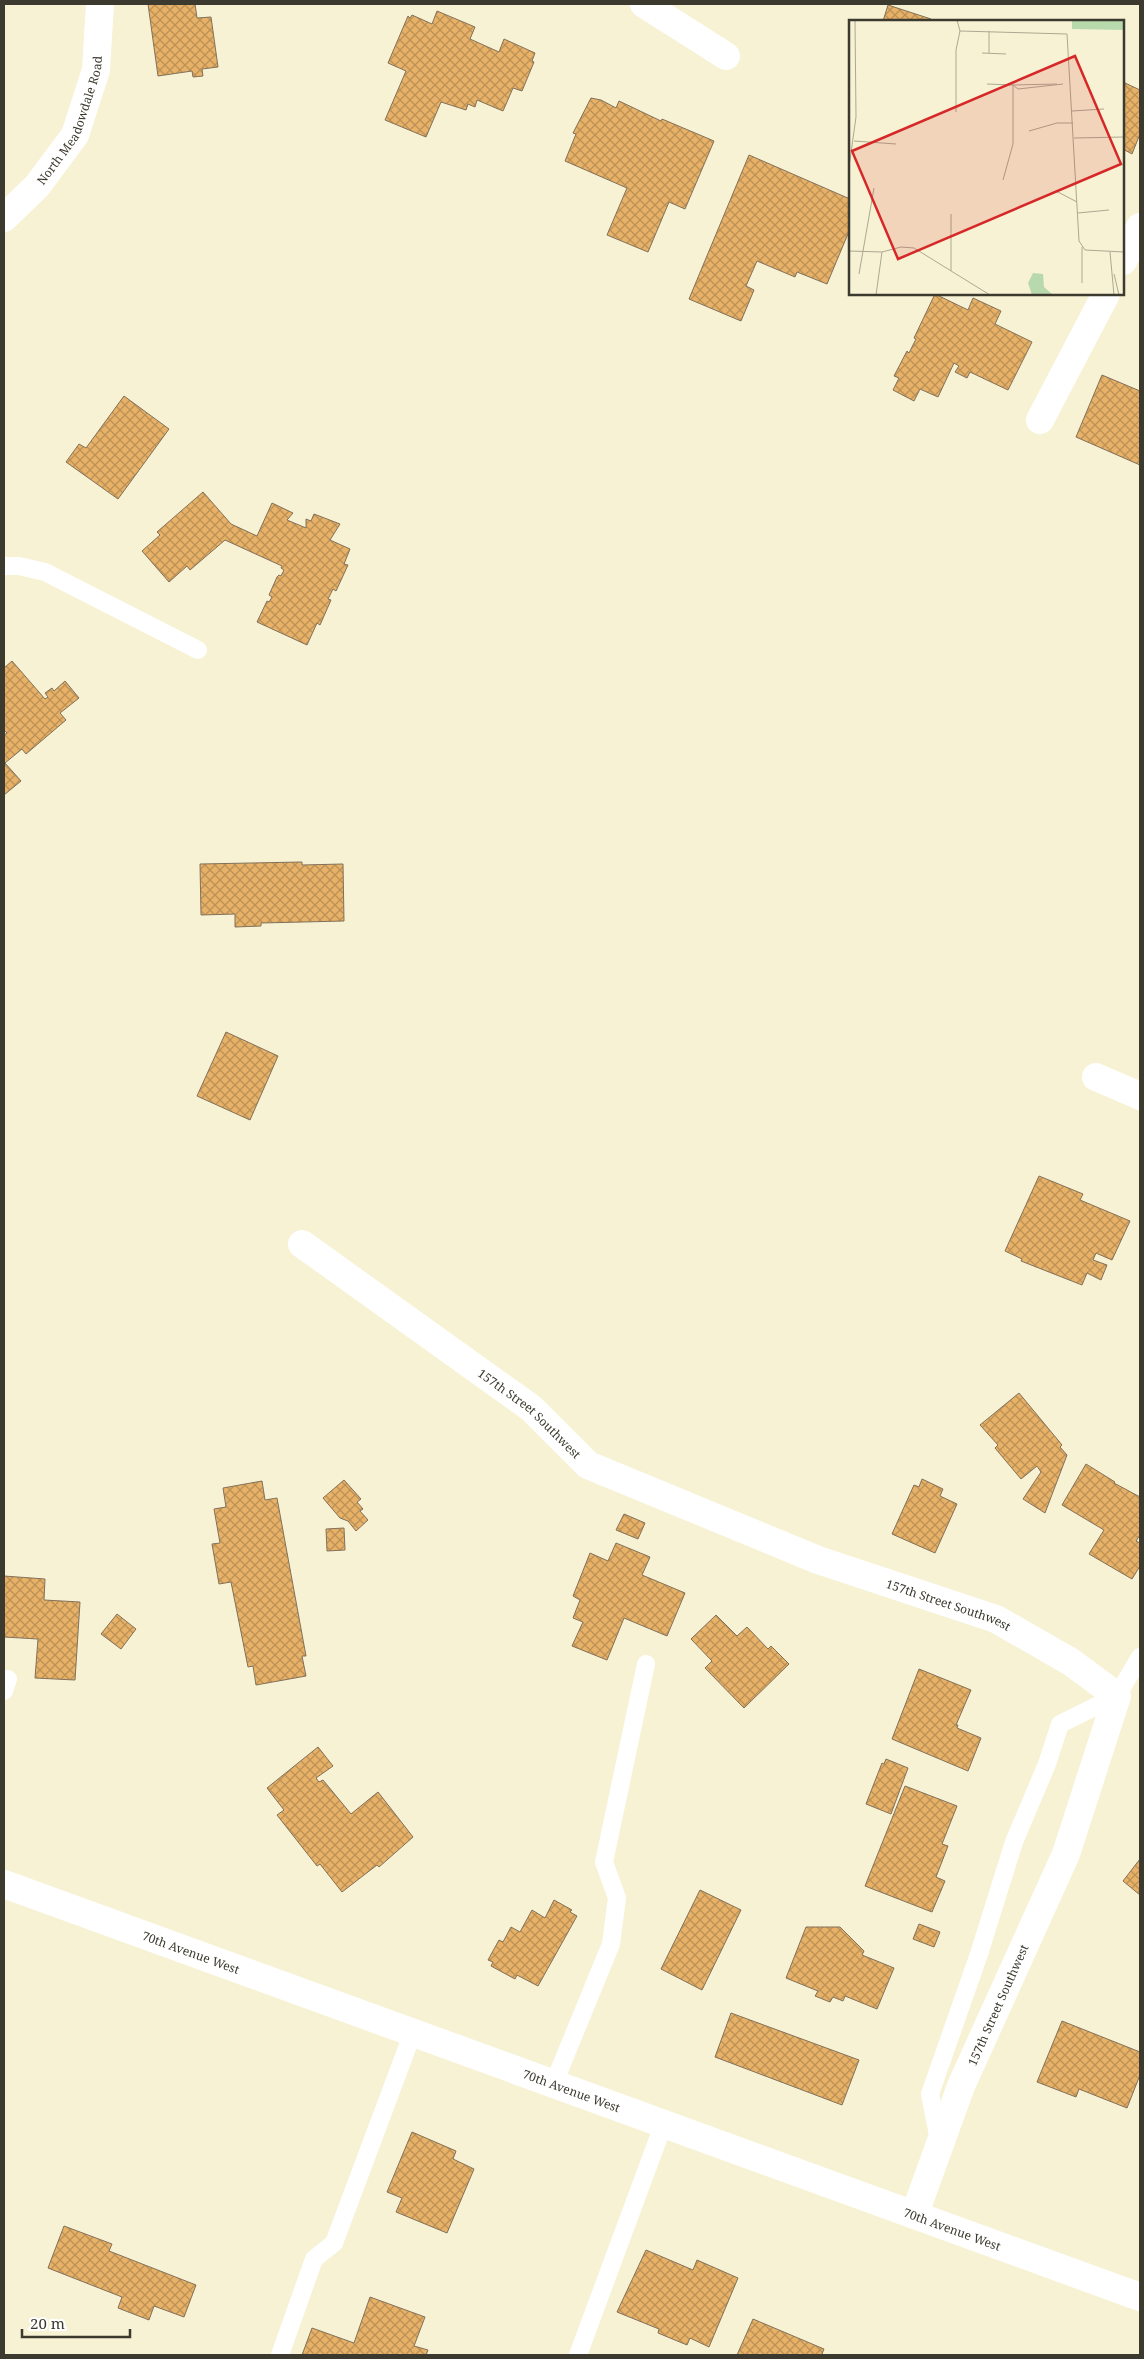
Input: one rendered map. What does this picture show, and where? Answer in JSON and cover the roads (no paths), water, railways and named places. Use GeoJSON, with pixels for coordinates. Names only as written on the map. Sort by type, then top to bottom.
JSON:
{"type":"FeatureCollection","features":[{"type":"Feature","properties":{"kind":"street","name":"North Meadowdale Road"},"geometry":{"type":"LineString","coordinates":[[4,218],[37,186],[75,135],[96,70],[100,4]]}},
{"type":"Feature","properties":{"kind":"street"},"geometry":{"type":"LineString","coordinates":[[644,4],[726,56]]}},
{"type":"Feature","properties":{"kind":"street"},"geometry":{"type":"LineString","coordinates":[[1124,259],[1140,227]]}},
{"type":"Feature","properties":{"kind":"street"},"geometry":{"type":"LineString","coordinates":[[1040,420],[1105,295]]}},
{"type":"Feature","properties":{"kind":"street"},"geometry":{"type":"LineString","coordinates":[[1096,1077],[1140,1096]]}},
{"type":"Feature","properties":{"kind":"street","name":"157th Street Southwest"},"geometry":{"type":"LineString","coordinates":[[302,1244],[531,1408],[588,1465],[818,1560],[996,1619],[1072,1662],[1117,1696],[1066,1854],[961,2086],[915,2213]]}},
{"type":"Feature","properties":{"kind":"street","name":"70th Avenue West"},"geometry":{"type":"LineString","coordinates":[[4,1884],[915,2213],[1140,2297]]}},
{"type":"Feature","properties":{"kind":"lane"},"geometry":{"type":"LineString","coordinates":[[4,566],[19,566],[45,572],[198,650]]}},
{"type":"Feature","properties":{"kind":"lane"},"geometry":{"type":"LineString","coordinates":[[940,2143],[930,2094],[979,1954],[1014,1842],[1047,1764],[1060,1724],[1117,1696],[1140,1657]]}},
{"type":"Feature","properties":{"kind":"lane"},"geometry":{"type":"LineString","coordinates":[[554,2083],[610,1944],[617,1898],[604,1862],[646,1664]]}},
{"type":"Feature","properties":{"kind":"lane"},"geometry":{"type":"LineString","coordinates":[[280,2355],[314,2259],[334,2243],[413,2032]]}},
{"type":"Feature","properties":{"kind":"lane"},"geometry":{"type":"LineString","coordinates":[[578,2355],[664,2123]]}}]}
